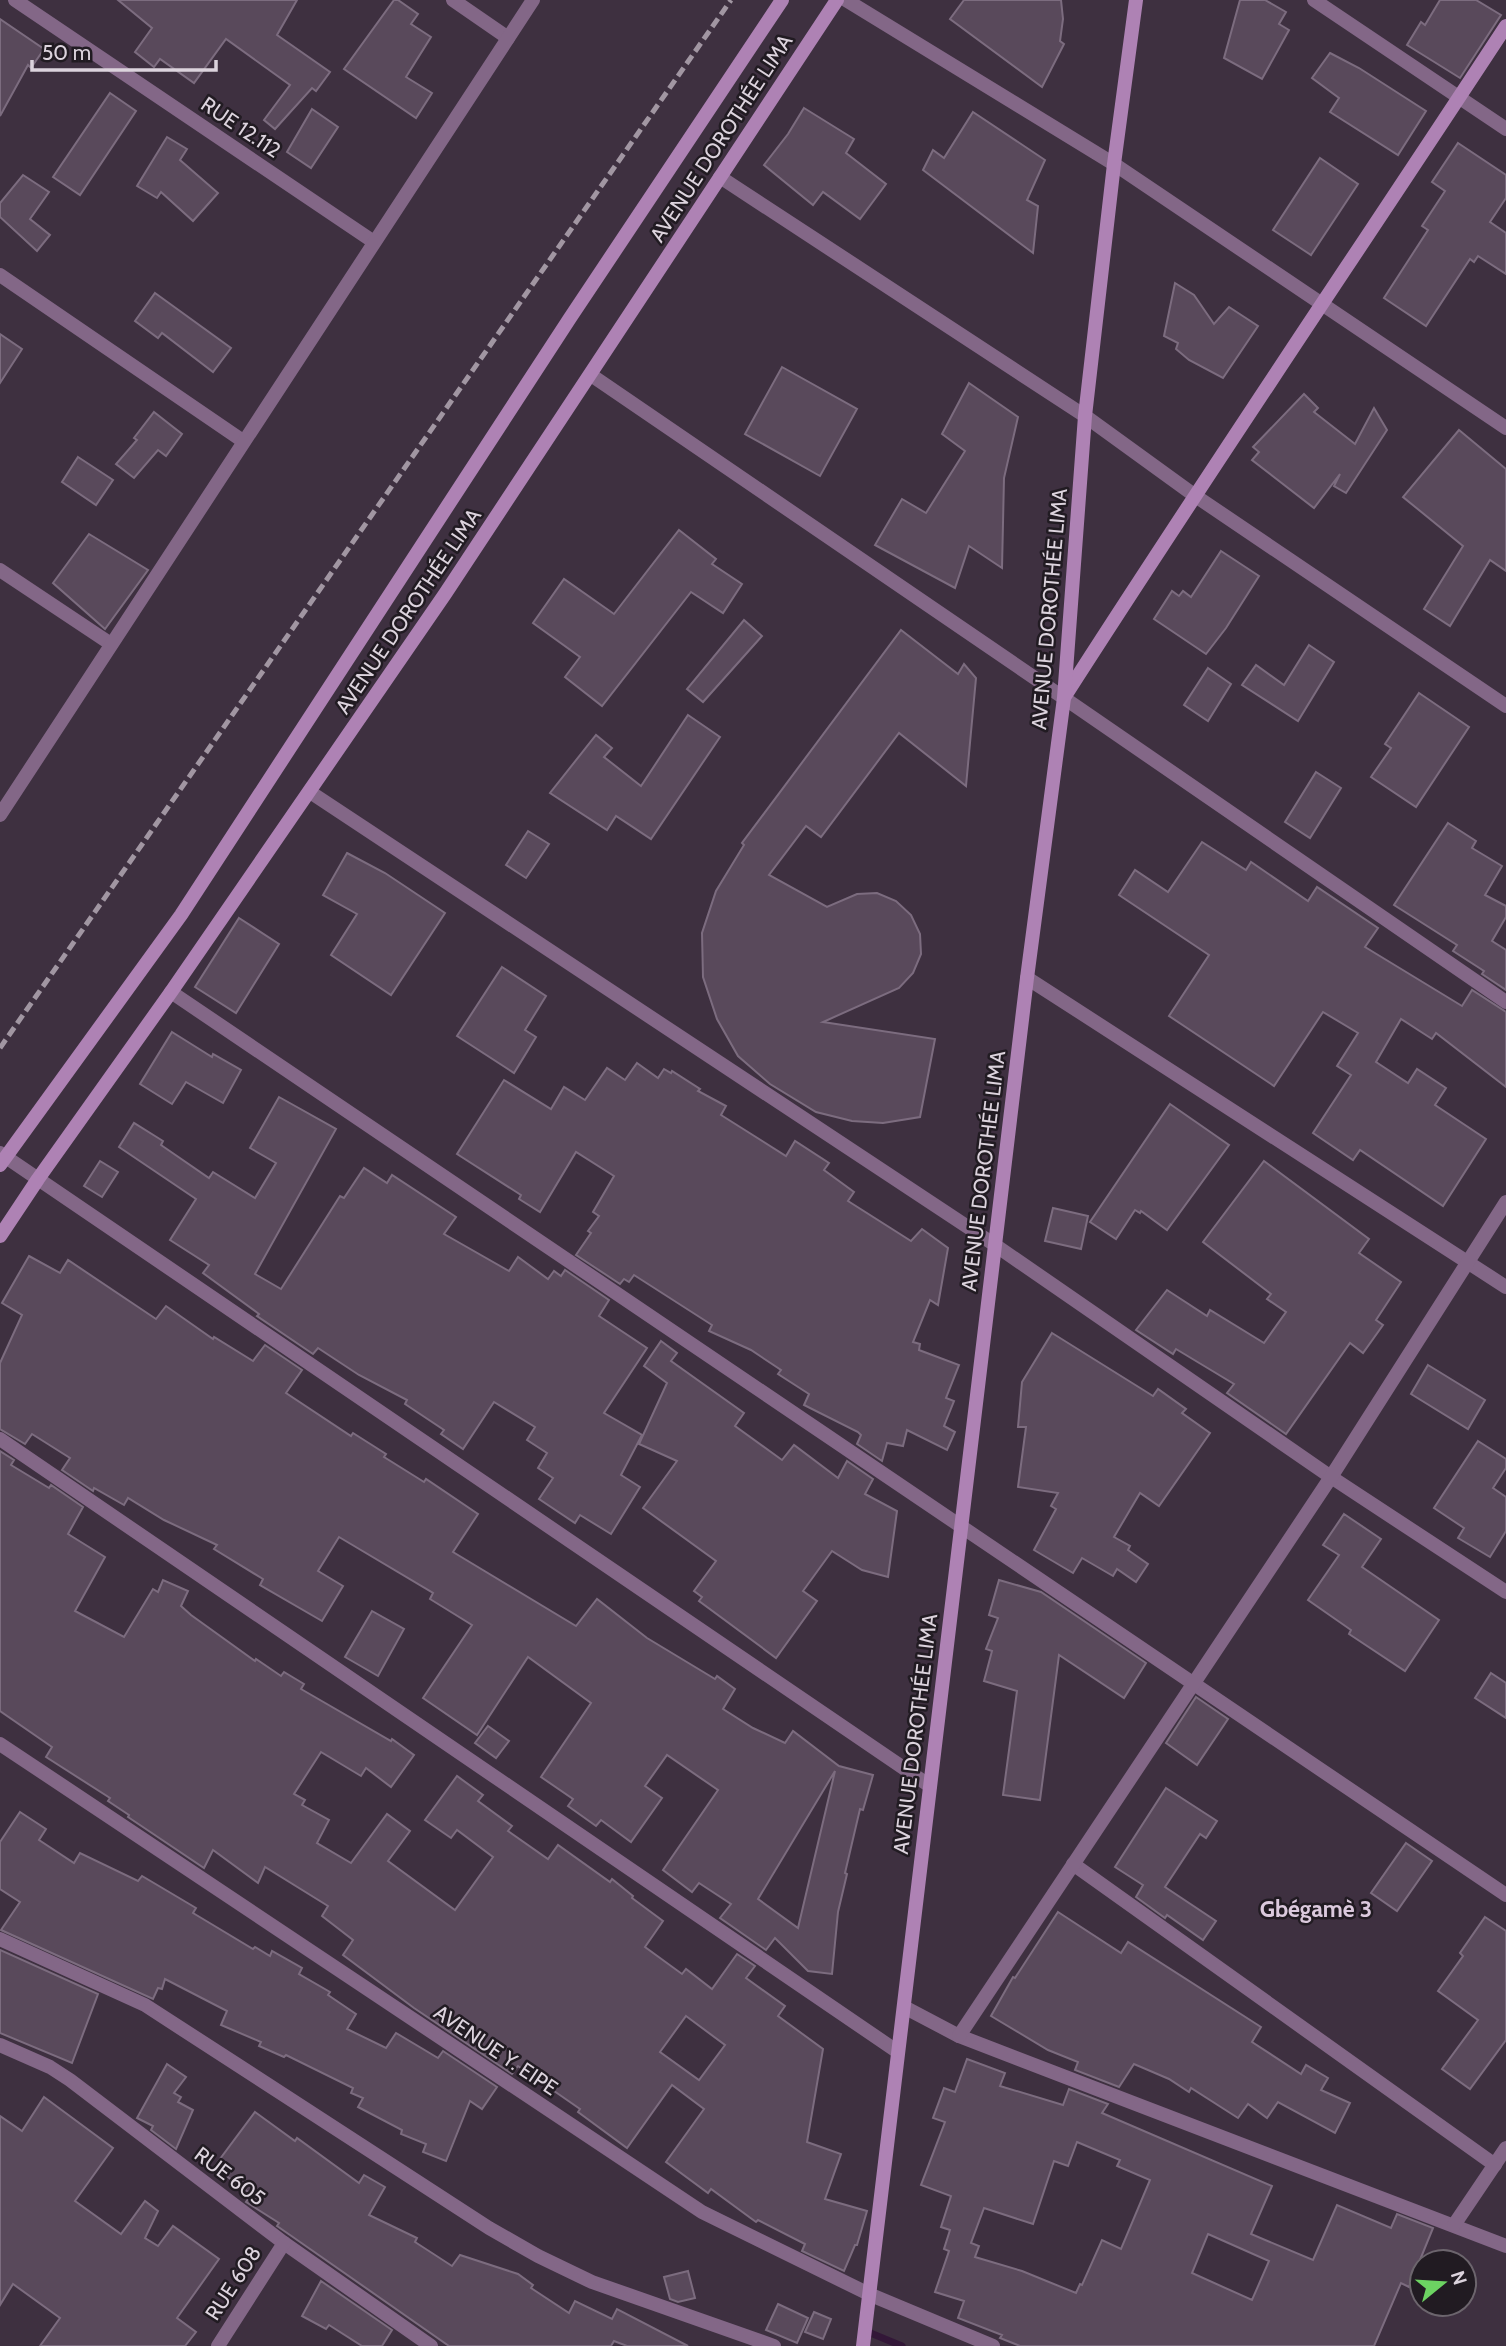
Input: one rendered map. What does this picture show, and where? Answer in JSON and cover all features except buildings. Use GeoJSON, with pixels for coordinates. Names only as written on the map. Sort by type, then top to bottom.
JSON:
{"type":"FeatureCollection","features":[{"type":"Feature","properties":{"kind":"main road","name":"AVENUE DOROTHÉE LIMA"},"geometry":{"type":"LineString","coordinates":[[2,1158],[181,915],[562,330],[782,0]]}},
{"type":"Feature","properties":{"kind":"main road","name":"AVENUE DOROTHÉE LIMA"},"geometry":{"type":"LineString","coordinates":[[0,1236],[37,1179],[310,792],[591,375],[837,0]]}},
{"type":"Feature","properties":{"kind":"main road","name":"AVENUE DOROTHÉE LIMA"},"geometry":{"type":"LineString","coordinates":[[863,2346],[1027,978],[1064,698],[1085,416],[1136,0]]}},
{"type":"Feature","properties":{"kind":"main road"},"geometry":{"type":"LineString","coordinates":[[1064,698],[1194,495],[1506,26]]}},
{"type":"Feature","properties":{"kind":"street","name":"RUE 12.112"},"geometry":{"type":"LineString","coordinates":[[15,0],[374,242]]}},
{"type":"Feature","properties":{"kind":"street"},"geometry":{"type":"LineString","coordinates":[[453,0],[508,38]]}},
{"type":"Feature","properties":{"kind":"street"},"geometry":{"type":"LineString","coordinates":[[0,815],[533,0]]}},
{"type":"Feature","properties":{"kind":"street"},"geometry":{"type":"LineString","coordinates":[[846,0],[1114,164],[1506,428]]}},
{"type":"Feature","properties":{"kind":"street"},"geometry":{"type":"LineString","coordinates":[[1314,0],[1506,128]]}},
{"type":"Feature","properties":{"kind":"street"},"geometry":{"type":"LineString","coordinates":[[720,177],[1085,416],[1194,495],[1506,706]]}},
{"type":"Feature","properties":{"kind":"street"},"geometry":{"type":"LineString","coordinates":[[0,275],[243,442]]}},
{"type":"Feature","properties":{"kind":"street"},"geometry":{"type":"LineString","coordinates":[[591,375],[1506,1002]]}},
{"type":"Feature","properties":{"kind":"street"},"geometry":{"type":"LineString","coordinates":[[0,570],[111,644]]}},
{"type":"Feature","properties":{"kind":"street"},"geometry":{"type":"LineString","coordinates":[[310,792],[995,1245],[1331,1477],[1506,1592]]}},
{"type":"Feature","properties":{"kind":"street"},"geometry":{"type":"LineString","coordinates":[[1027,978],[1506,1287]]}},
{"type":"Feature","properties":{"kind":"street"},"geometry":{"type":"LineString","coordinates":[[171,992],[1506,1895]]}},
{"type":"Feature","properties":{"kind":"street"},"geometry":{"type":"LineString","coordinates":[[2,1158],[37,1179],[930,1786]]}},
{"type":"Feature","properties":{"kind":"street"},"geometry":{"type":"LineString","coordinates":[[959,2036],[1331,1477],[1506,1202]]}},
{"type":"Feature","properties":{"kind":"street"},"geometry":{"type":"LineString","coordinates":[[0,1439],[898,2052]]}},
{"type":"Feature","properties":{"kind":"street","name":"AVENUE Y. EIPE"},"geometry":{"type":"LineString","coordinates":[[0,1744],[702,2212],[870,2295],[993,2346]]}},
{"type":"Feature","properties":{"kind":"street"},"geometry":{"type":"LineString","coordinates":[[1073,1864],[1494,2165]]}},
{"type":"Feature","properties":{"kind":"street"},"geometry":{"type":"LineString","coordinates":[[0,1939],[145,2005],[488,2228],[538,2256],[592,2282],[774,2346]]}},
{"type":"Feature","properties":{"kind":"street"},"geometry":{"type":"LineString","coordinates":[[904,2007],[959,2036],[1506,2246]]}},
{"type":"Feature","properties":{"kind":"street","name":"RUE 605"},"geometry":{"type":"LineString","coordinates":[[0,2045],[50,2067],[70,2080],[284,2243],[432,2346]]}},
{"type":"Feature","properties":{"kind":"street"},"geometry":{"type":"LineString","coordinates":[[1454,2225],[1506,2148]]}},
{"type":"Feature","properties":{"kind":"street","name":"RUE 608"},"geometry":{"type":"LineString","coordinates":[[218,2346],[284,2243]]}},
{"type":"Feature","properties":{"kind":"waterway"},"geometry":{"type":"LineString","coordinates":[[868,2332],[902,2346]]}},
{"type":"Feature","properties":{"kind":"railway"},"geometry":{"type":"LineString","coordinates":[[0,1048],[731,0]]}},
{"type":"Feature","properties":{"kind":"district","name":"Gbégamè 3"},"geometry":{"type":"Point","coordinates":[1316,1909]}}]}
